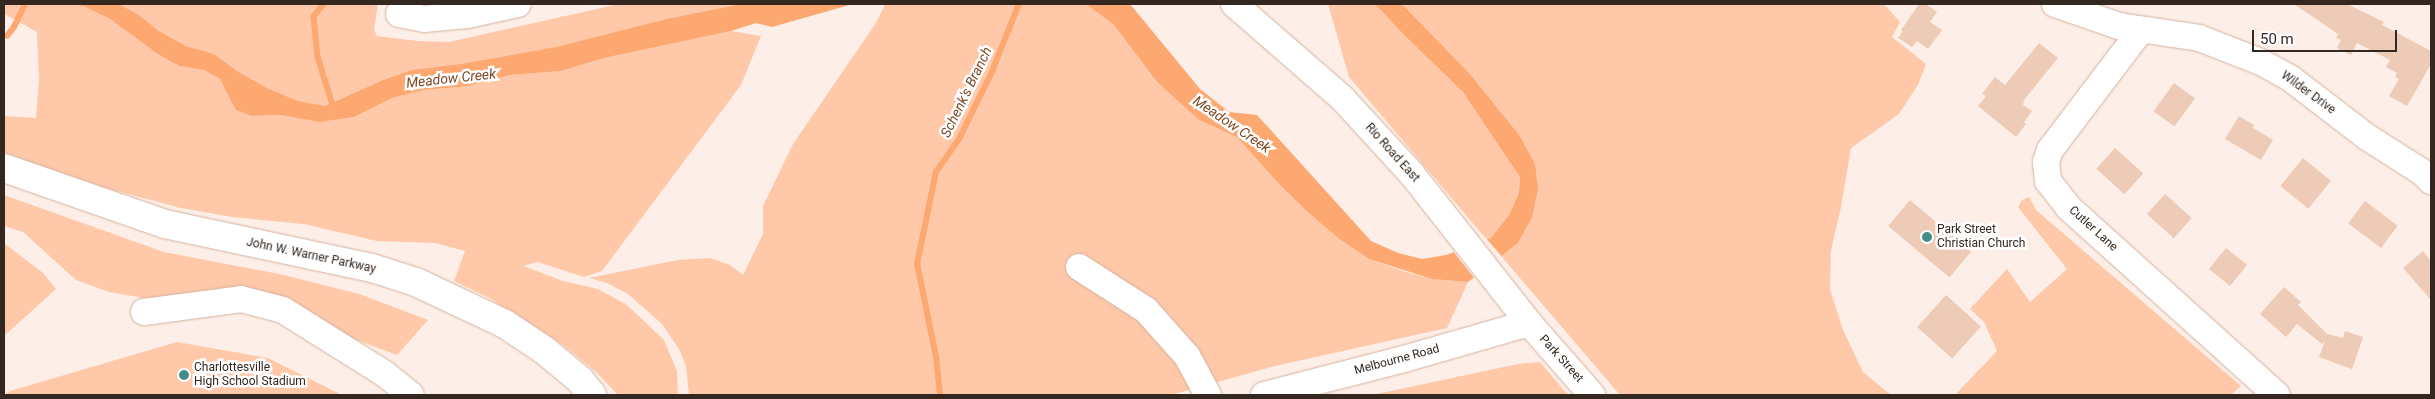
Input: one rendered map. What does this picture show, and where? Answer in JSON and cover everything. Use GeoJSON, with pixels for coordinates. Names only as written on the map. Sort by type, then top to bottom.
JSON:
{"type":"FeatureCollection","features":[{"type":"Feature","properties":{"kind":"main road","name":"John W. Warner Parkway"},"geometry":{"type":"LineString","coordinates":[[4,168],[165,224],[372,268],[416,282],[461,302],[512,329],[551,356],[580,380],[592,395]]}},
{"type":"Feature","properties":{"kind":"street"},"geometry":{"type":"LineString","coordinates":[[399,14],[433,19],[467,15],[518,4]]}},
{"type":"Feature","properties":{"kind":"street","name":"Rio Road East"},"geometry":{"type":"LineString","coordinates":[[1234,4],[1342,98],[1432,200],[1507,293],[1528,323]]}},
{"type":"Feature","properties":{"kind":"street","name":"Wilder Drive"},"geometry":{"type":"LineString","coordinates":[[2055,4],[2119,26],[2199,38],[2261,62],[2290,78],[2367,138],[2422,172],[2431,181]]}},
{"type":"Feature","properties":{"kind":"street","name":"Cutler Lane"},"geometry":{"type":"LineString","coordinates":[[2141,30],[2050,150],[2046,162],[2048,181],[2068,207],[2277,395]]}},
{"type":"Feature","properties":{"kind":"street"},"geometry":{"type":"LineString","coordinates":[[1079,267],[1146,310],[1187,356],[1208,395]]}},
{"type":"Feature","properties":{"kind":"street"},"geometry":{"type":"LineString","coordinates":[[144,312],[241,299],[283,310],[385,374],[412,395]]}},
{"type":"Feature","properties":{"kind":"street","name":"Melbourne Road"},"geometry":{"type":"LineString","coordinates":[[1264,395],[1404,359],[1528,323]]}},
{"type":"Feature","properties":{"kind":"street","name":"Park Street"},"geometry":{"type":"LineString","coordinates":[[1528,323],[1592,395]]}},
{"type":"Feature","properties":{"kind":"shaded area"},"geometry":{"type":"Polygon","coordinates":[[[4,4],[71,4],[83,6],[110,19],[159,55],[179,66],[204,70],[220,79],[225,88],[252,116],[280,115],[320,122],[354,117],[392,98],[424,90],[469,86],[510,75],[561,71],[604,58],[731,31],[761,36],[741,85],[602,271],[584,277],[538,262],[523,266],[563,281],[598,289],[627,305],[664,340],[677,371],[678,395],[618,395],[596,372],[563,345],[491,299],[454,281],[465,251],[435,243],[377,241],[304,224],[232,217],[181,208],[105,188],[4,153],[4,116],[36,118],[39,79],[37,32],[4,14],[4,4]]]}},
{"type":"Feature","properties":{"kind":"shaded area"},"geometry":{"type":"Polygon","coordinates":[[[119,4],[378,4],[374,30],[377,36],[417,41],[449,42],[619,4],[741,4],[666,19],[556,47],[460,64],[411,70],[383,80],[325,106],[298,101],[267,88],[237,71],[214,54],[186,46],[159,31],[139,15],[119,4]]]}},
{"type":"Feature","properties":{"kind":"shaded area"},"geometry":{"type":"Polygon","coordinates":[[[885,4],[1086,4],[1114,25],[1157,82],[1199,120],[1237,137],[1278,183],[1338,238],[1369,259],[1403,271],[1432,279],[1468,282],[1447,328],[1275,366],[1171,395],[689,395],[686,366],[679,349],[662,324],[628,294],[607,283],[589,278],[678,260],[710,258],[730,265],[743,275],[763,234],[763,206],[793,144],[876,23],[885,4]]]}},
{"type":"Feature","properties":{"kind":"shaded area"},"geometry":{"type":"Polygon","coordinates":[[[1328,4],[1375,4],[1463,92],[1520,176],[1519,193],[1509,215],[1491,238],[1487,240],[1349,77],[1328,4]]]}},
{"type":"Feature","properties":{"kind":"shaded area"},"geometry":{"type":"Polygon","coordinates":[[[1402,4],[1884,4],[1900,22],[1892,37],[1926,64],[1918,85],[1899,114],[1851,148],[1831,251],[1830,289],[1843,330],[1863,372],[1891,395],[1620,395],[1501,256],[1518,243],[1535,164],[1520,136],[1470,74],[1402,4]]]}},
{"type":"Feature","properties":{"kind":"shaded area"},"geometry":{"type":"Polygon","coordinates":[[[4,195],[164,252],[284,275],[359,294],[428,320],[397,355],[322,327],[277,302],[174,303],[109,292],[76,280],[23,232],[4,226],[4,195]]]}},
{"type":"Feature","properties":{"kind":"shaded area"},"geometry":{"type":"Polygon","coordinates":[[[2029,197],[2036,210],[2241,386],[2231,395],[1955,395],[1997,351],[1984,322],[1970,309],[2007,269],[2030,302],[2067,269],[2018,207],[2022,200],[2029,197]]]}},
{"type":"Feature","properties":{"kind":"shaded area"},"geometry":{"type":"Polygon","coordinates":[[[4,243],[43,273],[56,289],[4,336],[4,243]]]}},
{"type":"Feature","properties":{"kind":"shaded area","name":"Charlottesville High School Stadium"},"geometry":{"type":"Polygon","coordinates":[[[177,342],[268,358],[342,395],[5,395],[10,391],[177,342]]]}},
{"type":"Feature","properties":{"kind":"shaded area"},"geometry":{"type":"Polygon","coordinates":[[[1540,362],[1568,395],[1372,395],[1518,364],[1540,362]]]}},
{"type":"Feature","properties":{"kind":"water","name":"Meadow Creek"},"geometry":{"type":"Polygon","coordinates":[[[71,4],[119,4],[139,15],[159,31],[186,46],[214,54],[237,71],[267,88],[298,101],[325,106],[383,80],[411,70],[460,64],[556,47],[666,19],[741,4],[853,4],[772,27],[756,23],[731,31],[604,58],[561,71],[510,75],[469,86],[424,90],[392,98],[354,117],[320,122],[280,115],[252,116],[236,110],[220,79],[204,70],[179,66],[159,55],[110,19],[83,6],[71,4]]]}},
{"type":"Feature","properties":{"kind":"water","name":"Meadow Creek"},"geometry":{"type":"Polygon","coordinates":[[[1086,4],[1130,4],[1200,89],[1229,112],[1257,115],[1371,241],[1398,253],[1422,259],[1446,255],[1491,238],[1509,215],[1519,193],[1520,177],[1463,92],[1375,4],[1402,4],[1470,74],[1520,136],[1535,164],[1538,189],[1532,217],[1518,243],[1468,282],[1432,279],[1369,259],[1338,238],[1308,212],[1278,183],[1237,137],[1199,120],[1157,82],[1114,25],[1086,4]]]}},
{"type":"Feature","properties":{"kind":"pier"},"geometry":{"type":"Polygon","coordinates":[[[1485,237],[1503,258],[1475,279],[1452,250],[1485,237]]]}},
{"type":"Feature","properties":{"kind":"building"},"geometry":{"type":"Polygon","coordinates":[[[1919,4],[1926,4],[1937,12],[1930,22],[1942,30],[1928,49],[1917,41],[1912,47],[1898,38],[1903,31],[1901,30],[1919,4]]]}},
{"type":"Feature","properties":{"kind":"building"},"geometry":{"type":"Polygon","coordinates":[[[2294,4],[2347,4],[2384,22],[2382,25],[2431,51],[2431,64],[2407,106],[2389,96],[2399,79],[2395,77],[2397,73],[2386,67],[2390,60],[2357,43],[2351,55],[2337,48],[2341,40],[2336,38],[2338,34],[2294,4]]]}},
{"type":"Feature","properties":{"kind":"building"},"geometry":{"type":"Polygon","coordinates":[[[2039,43],[2058,58],[2024,100],[2023,105],[2032,111],[2024,122],[2026,124],[2016,137],[1978,106],[1986,96],[1982,94],[1995,77],[2005,85],[2039,43]]]}},
{"type":"Feature","properties":{"kind":"building"},"geometry":{"type":"Polygon","coordinates":[[[2174,83],[2195,98],[2174,127],[2153,111],[2174,83]]]}},
{"type":"Feature","properties":{"kind":"building"},"geometry":{"type":"Polygon","coordinates":[[[2239,116],[2254,125],[2253,128],[2273,140],[2261,160],[2225,139],[2239,116]]]}},
{"type":"Feature","properties":{"kind":"building"},"geometry":{"type":"Polygon","coordinates":[[[2115,148],[2143,173],[2125,194],[2096,169],[2115,148]]]}},
{"type":"Feature","properties":{"kind":"building"},"geometry":{"type":"Polygon","coordinates":[[[2303,158],[2331,181],[2308,209],[2280,186],[2303,158]]]}},
{"type":"Feature","properties":{"kind":"building"},"geometry":{"type":"Polygon","coordinates":[[[2165,194],[2192,218],[2174,238],[2147,214],[2165,194]]]}},
{"type":"Feature","properties":{"kind":"building","name":"Park Street Christian Church"},"geometry":{"type":"Polygon","coordinates":[[[1910,200],[1971,251],[1949,277],[1888,226],[1910,200]]]}},
{"type":"Feature","properties":{"kind":"building"},"geometry":{"type":"Polygon","coordinates":[[[2365,201],[2398,226],[2381,248],[2348,223],[2365,201]]]}},
{"type":"Feature","properties":{"kind":"building"},"geometry":{"type":"Polygon","coordinates":[[[2226,248],[2247,265],[2230,286],[2209,269],[2226,248]]]}},
{"type":"Feature","properties":{"kind":"building"},"geometry":{"type":"Polygon","coordinates":[[[2423,251],[2431,261],[2431,300],[2403,268],[2423,251]]]}},
{"type":"Feature","properties":{"kind":"building"},"geometry":{"type":"Polygon","coordinates":[[[2284,287],[2301,302],[2298,305],[2327,334],[2343,338],[2345,331],[2363,337],[2352,369],[2319,357],[2325,341],[2322,344],[2297,324],[2286,337],[2260,314],[2284,287]]]}},
{"type":"Feature","properties":{"kind":"building"},"geometry":{"type":"Polygon","coordinates":[[[1946,295],[1981,326],[1952,358],[1917,327],[1946,295]]]}},
{"type":"Feature","properties":{"kind":"waterway"},"geometry":{"type":"LineString","coordinates":[[7,36],[14,27],[25,4]]}},
{"type":"Feature","properties":{"kind":"waterway"},"geometry":{"type":"LineString","coordinates":[[324,4],[314,17],[318,57],[334,108]]}},
{"type":"Feature","properties":{"kind":"waterway","name":"Schenk's Branch"},"geometry":{"type":"LineString","coordinates":[[940,395],[936,357],[917,264],[936,172],[959,139],[991,74],[1019,4]]}},
{"type":"Feature","properties":{"kind":"place","name":"Park Street Christian Church"},"geometry":{"type":"Point","coordinates":[1927,237]}},
{"type":"Feature","properties":{"kind":"place","name":"Charlottesville High School Stadium"},"geometry":{"type":"Point","coordinates":[184,375]}}]}
